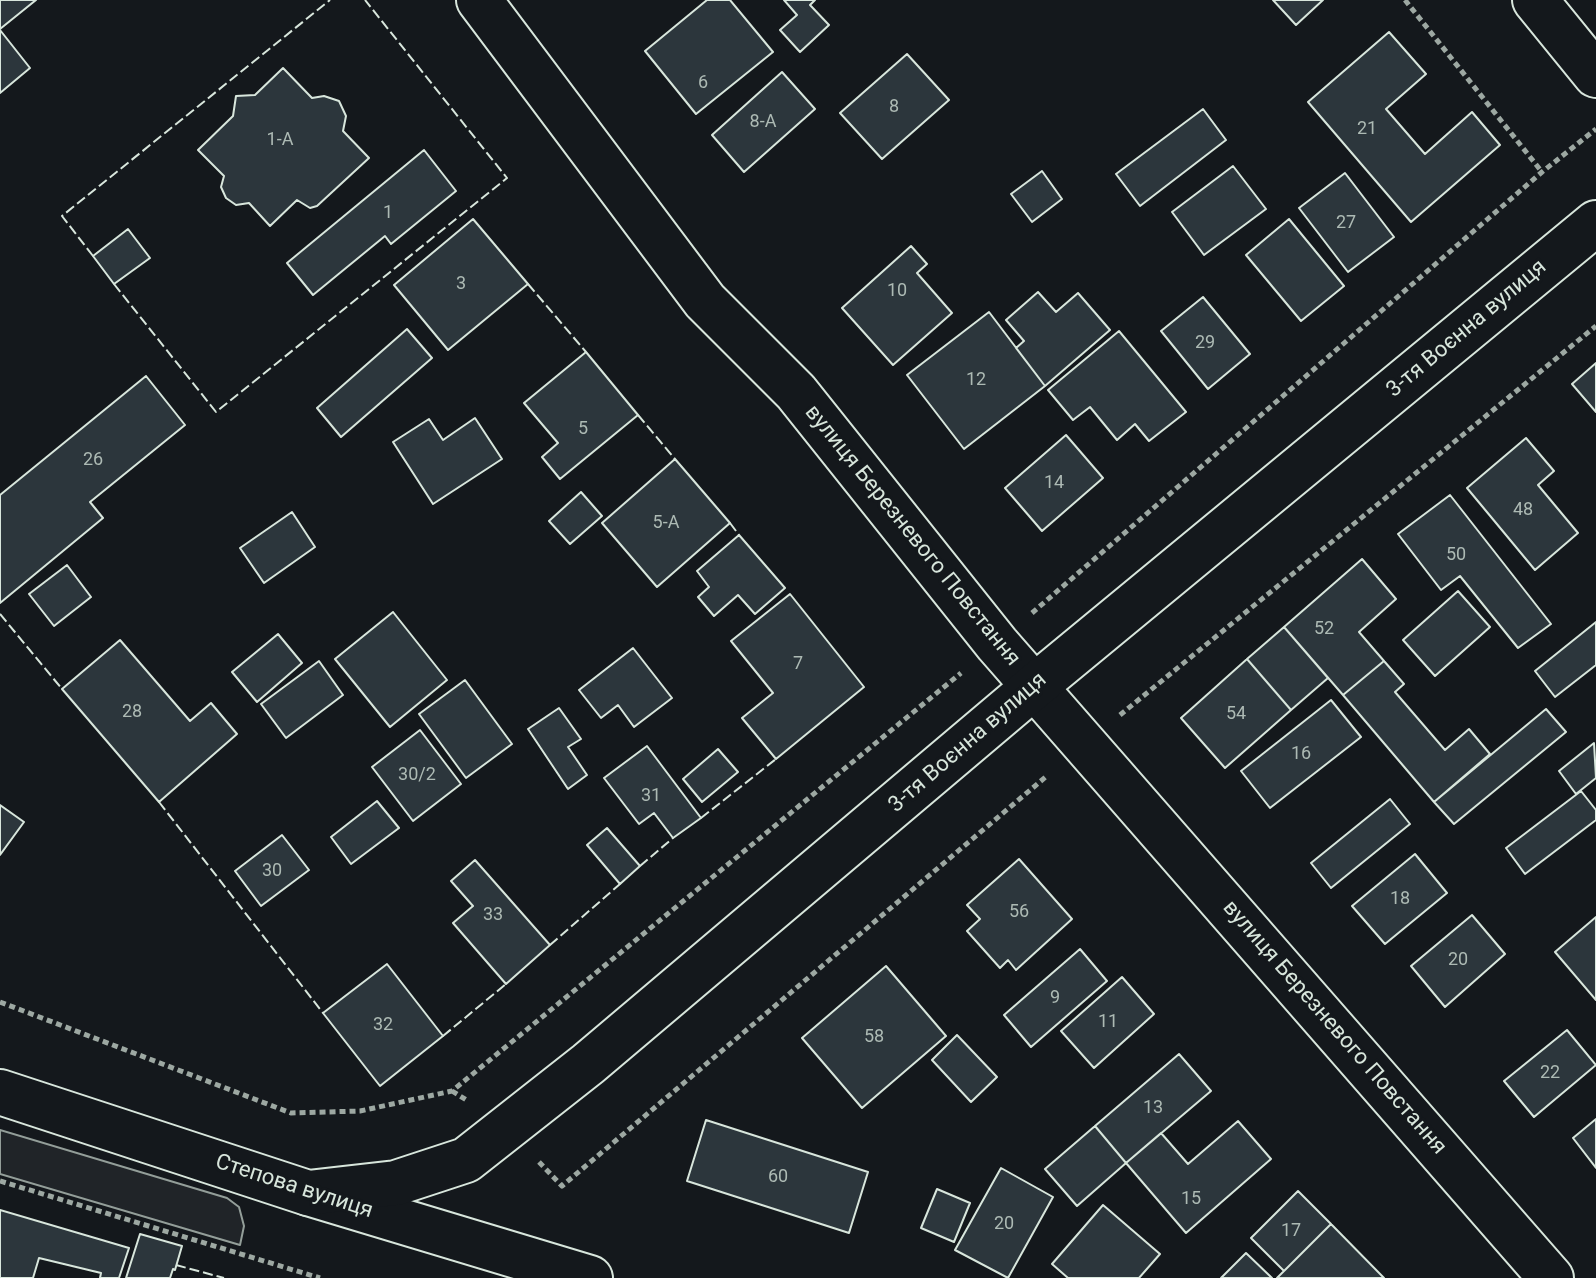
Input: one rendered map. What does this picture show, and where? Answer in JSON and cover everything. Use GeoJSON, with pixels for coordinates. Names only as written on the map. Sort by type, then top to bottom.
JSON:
{"type":"FeatureCollection","features":[{"type":"Feature","properties":{"kind":"street","name":"вулиця Березневого Повстання"},"geometry":{"type":"LineString","coordinates":[[479,0],[705,301],[796,392],[997,644],[1551,1278]]}},
{"type":"Feature","properties":{"kind":"street"},"geometry":{"type":"LineString","coordinates":[[1535,0],[1596,75]]}},
{"type":"Feature","properties":{"kind":"street","name":"3-тя Воєнна вулиця"},"geometry":{"type":"LineString","coordinates":[[308,1193],[396,1183],[466,1160],[509,1128],[1035,686],[1596,223]]}},
{"type":"Feature","properties":{"kind":"street","name":"Степова вулиця"},"geometry":{"type":"LineString","coordinates":[[0,1092],[308,1193],[590,1278]]}},
{"type":"Feature","properties":{"kind":"path"},"geometry":{"type":"LineString","coordinates":[[1405,0],[1542,172]]}},
{"type":"Feature","properties":{"kind":"path"},"geometry":{"type":"LineString","coordinates":[[0,1002],[291,1113],[360,1111],[452,1091],[997,644],[1542,172],[1596,129]]}},
{"type":"Feature","properties":{"kind":"path"},"geometry":{"type":"LineString","coordinates":[[452,1091],[509,1128],[562,1186],[1086,743],[1596,326]]}},
{"type":"Feature","properties":{"kind":"path"},"geometry":{"type":"LineString","coordinates":[[0,1181],[320,1278]]}},
{"type":"Feature","properties":{"kind":"shaded area"},"geometry":{"type":"Polygon","coordinates":[[[0,1130],[227,1198],[239,1207],[244,1226],[240,1245],[0,1174],[0,1130]]]}},
{"type":"Feature","properties":{"kind":"building"},"geometry":{"type":"Polygon","coordinates":[[[0,0],[36,0],[0,29],[0,0]]]}},
{"type":"Feature","properties":{"kind":"building"},"geometry":{"type":"Polygon","coordinates":[[[707,0],[730,0],[773,52],[696,114],[645,51],[707,0]]]}},
{"type":"Feature","properties":{"kind":"building"},"geometry":{"type":"Polygon","coordinates":[[[784,0],[815,0],[810,5],[829,25],[800,52],[780,30],[797,15],[784,0]]]}},
{"type":"Feature","properties":{"kind":"building"},"geometry":{"type":"Polygon","coordinates":[[[1273,0],[1323,0],[1296,25],[1273,0]]]}},
{"type":"Feature","properties":{"kind":"building"},"geometry":{"type":"Polygon","coordinates":[[[0,30],[30,68],[0,93],[0,30]]]}},
{"type":"Feature","properties":{"kind":"building"},"geometry":{"type":"Polygon","coordinates":[[[1389,32],[1426,74],[1386,109],[1425,154],[1472,112],[1500,145],[1411,222],[1308,102],[1389,32]]]}},
{"type":"Feature","properties":{"kind":"building"},"geometry":{"type":"Polygon","coordinates":[[[907,54],[949,100],[882,159],[840,113],[907,54]]]}},
{"type":"Feature","properties":{"kind":"building"},"geometry":{"type":"Polygon","coordinates":[[[283,68],[312,98],[324,96],[339,101],[346,116],[343,131],[369,158],[317,206],[310,208],[297,200],[270,226],[249,203],[236,205],[226,198],[221,187],[224,176],[198,150],[233,116],[236,96],[255,95],[283,68]]]}},
{"type":"Feature","properties":{"kind":"building"},"geometry":{"type":"Polygon","coordinates":[[[782,72],[815,109],[744,172],[712,135],[782,72]]]}},
{"type":"Feature","properties":{"kind":"building"},"geometry":{"type":"Polygon","coordinates":[[[1203,109],[1226,140],[1140,206],[1116,174],[1203,109]]]}},
{"type":"Feature","properties":{"kind":"building"},"geometry":{"type":"Polygon","coordinates":[[[424,150],[456,191],[391,244],[385,236],[313,295],[287,263],[424,150]]]}},
{"type":"Feature","properties":{"kind":"building"},"geometry":{"type":"Polygon","coordinates":[[[1233,166],[1266,209],[1204,255],[1172,212],[1233,166]]]}},
{"type":"Feature","properties":{"kind":"building"},"geometry":{"type":"Polygon","coordinates":[[[1042,171],[1062,199],[1032,222],[1011,194],[1042,171]]]}},
{"type":"Feature","properties":{"kind":"building"},"geometry":{"type":"Polygon","coordinates":[[[1345,173],[1394,237],[1348,272],[1299,208],[1345,173]]]}},
{"type":"Feature","properties":{"kind":"building"},"geometry":{"type":"Polygon","coordinates":[[[473,219],[528,284],[448,350],[394,285],[473,219]]]}},
{"type":"Feature","properties":{"kind":"building"},"geometry":{"type":"Polygon","coordinates":[[[1289,219],[1344,286],[1301,321],[1246,255],[1289,219]]]}},
{"type":"Feature","properties":{"kind":"building"},"geometry":{"type":"Polygon","coordinates":[[[128,229],[150,258],[114,284],[93,256],[128,229]]]}},
{"type":"Feature","properties":{"kind":"building"},"geometry":{"type":"Polygon","coordinates":[[[911,246],[927,264],[917,273],[952,313],[893,365],[842,308],[911,246]]]}},
{"type":"Feature","properties":{"kind":"building"},"geometry":{"type":"Polygon","coordinates":[[[1038,292],[1056,312],[1078,293],[1110,330],[1045,386],[1016,348],[1024,341],[1006,320],[1038,292]]]}},
{"type":"Feature","properties":{"kind":"building"},"geometry":{"type":"Polygon","coordinates":[[[1203,297],[1250,354],[1208,389],[1161,331],[1203,297]]]}},
{"type":"Feature","properties":{"kind":"building"},"geometry":{"type":"Polygon","coordinates":[[[989,312],[1045,386],[964,449],[907,375],[989,312]]]}},
{"type":"Feature","properties":{"kind":"building"},"geometry":{"type":"Polygon","coordinates":[[[407,329],[432,358],[341,437],[317,408],[407,329]]]}},
{"type":"Feature","properties":{"kind":"building"},"geometry":{"type":"Polygon","coordinates":[[[1119,331],[1186,412],[1149,441],[1135,424],[1117,440],[1090,407],[1073,420],[1048,390],[1119,331]]]}},
{"type":"Feature","properties":{"kind":"building"},"geometry":{"type":"Polygon","coordinates":[[[586,352],[638,415],[560,479],[542,457],[558,443],[524,403],[586,352]]]}},
{"type":"Feature","properties":{"kind":"building"},"geometry":{"type":"Polygon","coordinates":[[[1596,363],[1596,412],[1572,384],[1596,363]]]}},
{"type":"Feature","properties":{"kind":"building"},"geometry":{"type":"Polygon","coordinates":[[[146,376],[185,425],[90,502],[103,518],[0,603],[0,495],[146,376]]]}},
{"type":"Feature","properties":{"kind":"building"},"geometry":{"type":"Polygon","coordinates":[[[475,418],[502,459],[433,504],[393,442],[429,419],[443,440],[475,418]]]}},
{"type":"Feature","properties":{"kind":"building"},"geometry":{"type":"Polygon","coordinates":[[[1066,435],[1103,478],[1042,531],[1005,488],[1066,435]]]}},
{"type":"Feature","properties":{"kind":"building"},"geometry":{"type":"Polygon","coordinates":[[[1526,438],[1554,471],[1538,485],[1578,533],[1535,570],[1467,488],[1526,438]]]}},
{"type":"Feature","properties":{"kind":"building"},"geometry":{"type":"Polygon","coordinates":[[[675,459],[730,523],[657,587],[602,523],[675,459]]]}},
{"type":"Feature","properties":{"kind":"building"},"geometry":{"type":"Polygon","coordinates":[[[581,492],[602,516],[570,544],[549,521],[581,492]]]}},
{"type":"Feature","properties":{"kind":"building"},"geometry":{"type":"Polygon","coordinates":[[[1450,495],[1551,624],[1518,648],[1460,576],[1441,590],[1398,534],[1450,495]]]}},
{"type":"Feature","properties":{"kind":"building"},"geometry":{"type":"Polygon","coordinates":[[[292,512],[315,547],[264,583],[240,548],[292,512]]]}},
{"type":"Feature","properties":{"kind":"building"},"geometry":{"type":"Polygon","coordinates":[[[739,535],[785,588],[755,614],[738,595],[714,616],[698,597],[709,587],[697,571],[739,535]]]}},
{"type":"Feature","properties":{"kind":"building"},"geometry":{"type":"Polygon","coordinates":[[[1362,559],[1396,599],[1359,632],[1384,661],[1343,695],[1284,627],[1362,559]]]}},
{"type":"Feature","properties":{"kind":"building"},"geometry":{"type":"Polygon","coordinates":[[[67,565],[91,597],[54,626],[29,594],[67,565]]]}},
{"type":"Feature","properties":{"kind":"building"},"geometry":{"type":"Polygon","coordinates":[[[1458,591],[1490,627],[1435,676],[1403,640],[1458,591]]]}},
{"type":"Feature","properties":{"kind":"building"},"geometry":{"type":"Polygon","coordinates":[[[790,594],[864,687],[776,759],[742,718],[773,693],[731,641],[790,594]]]}},
{"type":"Feature","properties":{"kind":"building"},"geometry":{"type":"Polygon","coordinates":[[[393,612],[447,680],[390,727],[335,659],[393,612]]]}},
{"type":"Feature","properties":{"kind":"building"},"geometry":{"type":"Polygon","coordinates":[[[1596,622],[1596,665],[1555,697],[1535,671],[1596,622]]]}},
{"type":"Feature","properties":{"kind":"building"},"geometry":{"type":"Polygon","coordinates":[[[1284,627],[1328,678],[1291,710],[1247,659],[1284,627]]]}},
{"type":"Feature","properties":{"kind":"building"},"geometry":{"type":"Polygon","coordinates":[[[278,634],[302,663],[257,702],[232,672],[278,634]]]}},
{"type":"Feature","properties":{"kind":"building"},"geometry":{"type":"Polygon","coordinates":[[[120,640],[190,721],[211,703],[237,734],[159,802],[62,689],[120,640]]]}},
{"type":"Feature","properties":{"kind":"building"},"geometry":{"type":"Polygon","coordinates":[[[633,648],[672,698],[634,727],[618,705],[601,718],[579,690],[633,648]]]}},
{"type":"Feature","properties":{"kind":"building"},"geometry":{"type":"Polygon","coordinates":[[[1247,659],[1291,710],[1225,768],[1181,718],[1247,659]]]}},
{"type":"Feature","properties":{"kind":"building"},"geometry":{"type":"Polygon","coordinates":[[[319,661],[343,695],[286,738],[261,704],[319,661]]]}},
{"type":"Feature","properties":{"kind":"building"},"geometry":{"type":"Polygon","coordinates":[[[1384,661],[1404,684],[1395,692],[1445,750],[1469,729],[1490,754],[1434,802],[1343,695],[1384,661]]]}},
{"type":"Feature","properties":{"kind":"building"},"geometry":{"type":"Polygon","coordinates":[[[465,680],[512,744],[466,778],[419,714],[465,680]]]}},
{"type":"Feature","properties":{"kind":"building"},"geometry":{"type":"Polygon","coordinates":[[[1331,700],[1361,737],[1270,808],[1241,771],[1331,700]]]}},
{"type":"Feature","properties":{"kind":"building"},"geometry":{"type":"Polygon","coordinates":[[[559,708],[581,739],[568,747],[587,775],[568,789],[528,729],[559,708]]]}},
{"type":"Feature","properties":{"kind":"building"},"geometry":{"type":"Polygon","coordinates":[[[1546,709],[1566,732],[1454,824],[1434,802],[1546,709]]]}},
{"type":"Feature","properties":{"kind":"building"},"geometry":{"type":"Polygon","coordinates":[[[420,730],[461,784],[413,821],[372,767],[420,730]]]}},
{"type":"Feature","properties":{"kind":"building"},"geometry":{"type":"Polygon","coordinates":[[[1594,743],[1596,778],[1576,794],[1559,771],[1594,743]]]}},
{"type":"Feature","properties":{"kind":"building"},"geometry":{"type":"Polygon","coordinates":[[[647,746],[701,818],[673,838],[654,813],[639,824],[604,778],[647,746]]]}},
{"type":"Feature","properties":{"kind":"building"},"geometry":{"type":"Polygon","coordinates":[[[718,749],[738,772],[702,802],[683,779],[718,749]]]}},
{"type":"Feature","properties":{"kind":"building"},"geometry":{"type":"Polygon","coordinates":[[[1581,791],[1596,810],[1596,820],[1525,874],[1506,848],[1581,791]]]}},
{"type":"Feature","properties":{"kind":"building"},"geometry":{"type":"Polygon","coordinates":[[[1390,799],[1410,824],[1331,888],[1311,863],[1390,799]]]}},
{"type":"Feature","properties":{"kind":"building"},"geometry":{"type":"Polygon","coordinates":[[[377,801],[399,828],[351,864],[331,837],[377,801]]]}},
{"type":"Feature","properties":{"kind":"building"},"geometry":{"type":"Polygon","coordinates":[[[0,805],[24,822],[0,855],[0,805]]]}},
{"type":"Feature","properties":{"kind":"building"},"geometry":{"type":"Polygon","coordinates":[[[607,828],[640,866],[620,884],[587,845],[607,828]]]}},
{"type":"Feature","properties":{"kind":"building"},"geometry":{"type":"Polygon","coordinates":[[[282,835],[309,870],[261,906],[235,871],[282,835]]]}},
{"type":"Feature","properties":{"kind":"building"},"geometry":{"type":"Polygon","coordinates":[[[1415,854],[1447,893],[1385,944],[1352,906],[1415,854]]]}},
{"type":"Feature","properties":{"kind":"building"},"geometry":{"type":"Polygon","coordinates":[[[1019,859],[1072,919],[1016,970],[1008,960],[1000,968],[967,931],[980,919],[967,905],[1019,859]]]}},
{"type":"Feature","properties":{"kind":"building"},"geometry":{"type":"Polygon","coordinates":[[[475,860],[550,945],[506,984],[453,923],[473,906],[451,881],[475,860]]]}},
{"type":"Feature","properties":{"kind":"building"},"geometry":{"type":"Polygon","coordinates":[[[1472,915],[1505,954],[1445,1007],[1411,966],[1472,915]]]}},
{"type":"Feature","properties":{"kind":"building"},"geometry":{"type":"Polygon","coordinates":[[[1596,917],[1596,1000],[1555,952],[1596,917]]]}},
{"type":"Feature","properties":{"kind":"building"},"geometry":{"type":"Polygon","coordinates":[[[1080,949],[1107,981],[1031,1047],[1004,1015],[1080,949]]]}},
{"type":"Feature","properties":{"kind":"building"},"geometry":{"type":"Polygon","coordinates":[[[387,964],[443,1036],[380,1086],[323,1013],[387,964]]]}},
{"type":"Feature","properties":{"kind":"building"},"geometry":{"type":"Polygon","coordinates":[[[886,966],[946,1036],[862,1108],[802,1038],[886,966]]]}},
{"type":"Feature","properties":{"kind":"building"},"geometry":{"type":"Polygon","coordinates":[[[1122,977],[1154,1014],[1094,1068],[1061,1031],[1122,977]]]}},
{"type":"Feature","properties":{"kind":"building"},"geometry":{"type":"Polygon","coordinates":[[[1567,1030],[1596,1065],[1534,1117],[1504,1081],[1567,1030]]]}},
{"type":"Feature","properties":{"kind":"building"},"geometry":{"type":"Polygon","coordinates":[[[957,1035],[997,1077],[971,1102],[932,1060],[957,1035]]]}},
{"type":"Feature","properties":{"kind":"building"},"geometry":{"type":"Polygon","coordinates":[[[1179,1054],[1211,1091],[1126,1163],[1095,1126],[1179,1054]]]}},
{"type":"Feature","properties":{"kind":"building"},"geometry":{"type":"Polygon","coordinates":[[[1596,1119],[1596,1168],[1573,1138],[1596,1119]]]}},
{"type":"Feature","properties":{"kind":"building"},"geometry":{"type":"Polygon","coordinates":[[[706,1120],[868,1172],[849,1233],[687,1181],[706,1120]]]}},
{"type":"Feature","properties":{"kind":"building"},"geometry":{"type":"Polygon","coordinates":[[[1238,1121],[1271,1159],[1186,1233],[1126,1163],[1161,1133],[1188,1164],[1238,1121]]]}},
{"type":"Feature","properties":{"kind":"building"},"geometry":{"type":"Polygon","coordinates":[[[1095,1126],[1126,1163],[1077,1206],[1045,1169],[1095,1126]]]}},
{"type":"Feature","properties":{"kind":"building"},"geometry":{"type":"Polygon","coordinates":[[[1001,1168],[1053,1197],[1008,1278],[955,1250],[1001,1168]]]}},
{"type":"Feature","properties":{"kind":"building"},"geometry":{"type":"Polygon","coordinates":[[[937,1189],[970,1203],[954,1242],[921,1228],[937,1189]]]}},
{"type":"Feature","properties":{"kind":"building"},"geometry":{"type":"Polygon","coordinates":[[[1298,1191],[1331,1224],[1284,1271],[1251,1238],[1298,1191]]]}},
{"type":"Feature","properties":{"kind":"building"},"geometry":{"type":"Polygon","coordinates":[[[1103,1205],[1160,1254],[1139,1278],[1068,1278],[1052,1264],[1103,1205]]]}},
{"type":"Feature","properties":{"kind":"building"},"geometry":{"type":"Polygon","coordinates":[[[0,1210],[129,1248],[119,1278],[100,1278],[101,1273],[39,1258],[33,1278],[0,1278],[0,1210]]]}},
{"type":"Feature","properties":{"kind":"building"},"geometry":{"type":"Polygon","coordinates":[[[1331,1224],[1384,1278],[1277,1278],[1331,1224]]]}},
{"type":"Feature","properties":{"kind":"building"},"geometry":{"type":"Polygon","coordinates":[[[140,1234],[182,1246],[170,1278],[126,1278],[140,1234]]]}},
{"type":"Feature","properties":{"kind":"building"},"geometry":{"type":"Polygon","coordinates":[[[1246,1253],[1272,1278],[1221,1278],[1246,1253]]]}},
{"type":"Feature","properties":{"kind":"fence"},"geometry":{"type":"LineString","coordinates":[[93,256],[62,216],[330,0]]}},
{"type":"Feature","properties":{"kind":"fence"},"geometry":{"type":"LineString","coordinates":[[114,284],[216,412],[507,178],[365,0]]}},
{"type":"Feature","properties":{"kind":"fence"},"geometry":{"type":"LineString","coordinates":[[528,284],[586,352]]}},
{"type":"Feature","properties":{"kind":"fence"},"geometry":{"type":"LineString","coordinates":[[638,415],[675,459]]}},
{"type":"Feature","properties":{"kind":"fence"},"geometry":{"type":"LineString","coordinates":[[730,523],[739,535]]}},
{"type":"Feature","properties":{"kind":"fence"},"geometry":{"type":"LineString","coordinates":[[0,614],[62,689]]}},
{"type":"Feature","properties":{"kind":"fence"},"geometry":{"type":"LineString","coordinates":[[701,818],[776,759]]}},
{"type":"Feature","properties":{"kind":"fence"},"geometry":{"type":"LineString","coordinates":[[159,802],[323,1013]]}},
{"type":"Feature","properties":{"kind":"fence"},"geometry":{"type":"LineString","coordinates":[[640,866],[673,838]]}},
{"type":"Feature","properties":{"kind":"fence"},"geometry":{"type":"LineString","coordinates":[[550,945],[620,884]]}},
{"type":"Feature","properties":{"kind":"fence"},"geometry":{"type":"LineString","coordinates":[[443,1036],[506,984]]}},
{"type":"Feature","properties":{"kind":"fence"},"geometry":{"type":"LineString","coordinates":[[176,1265],[224,1278]]}}]}
